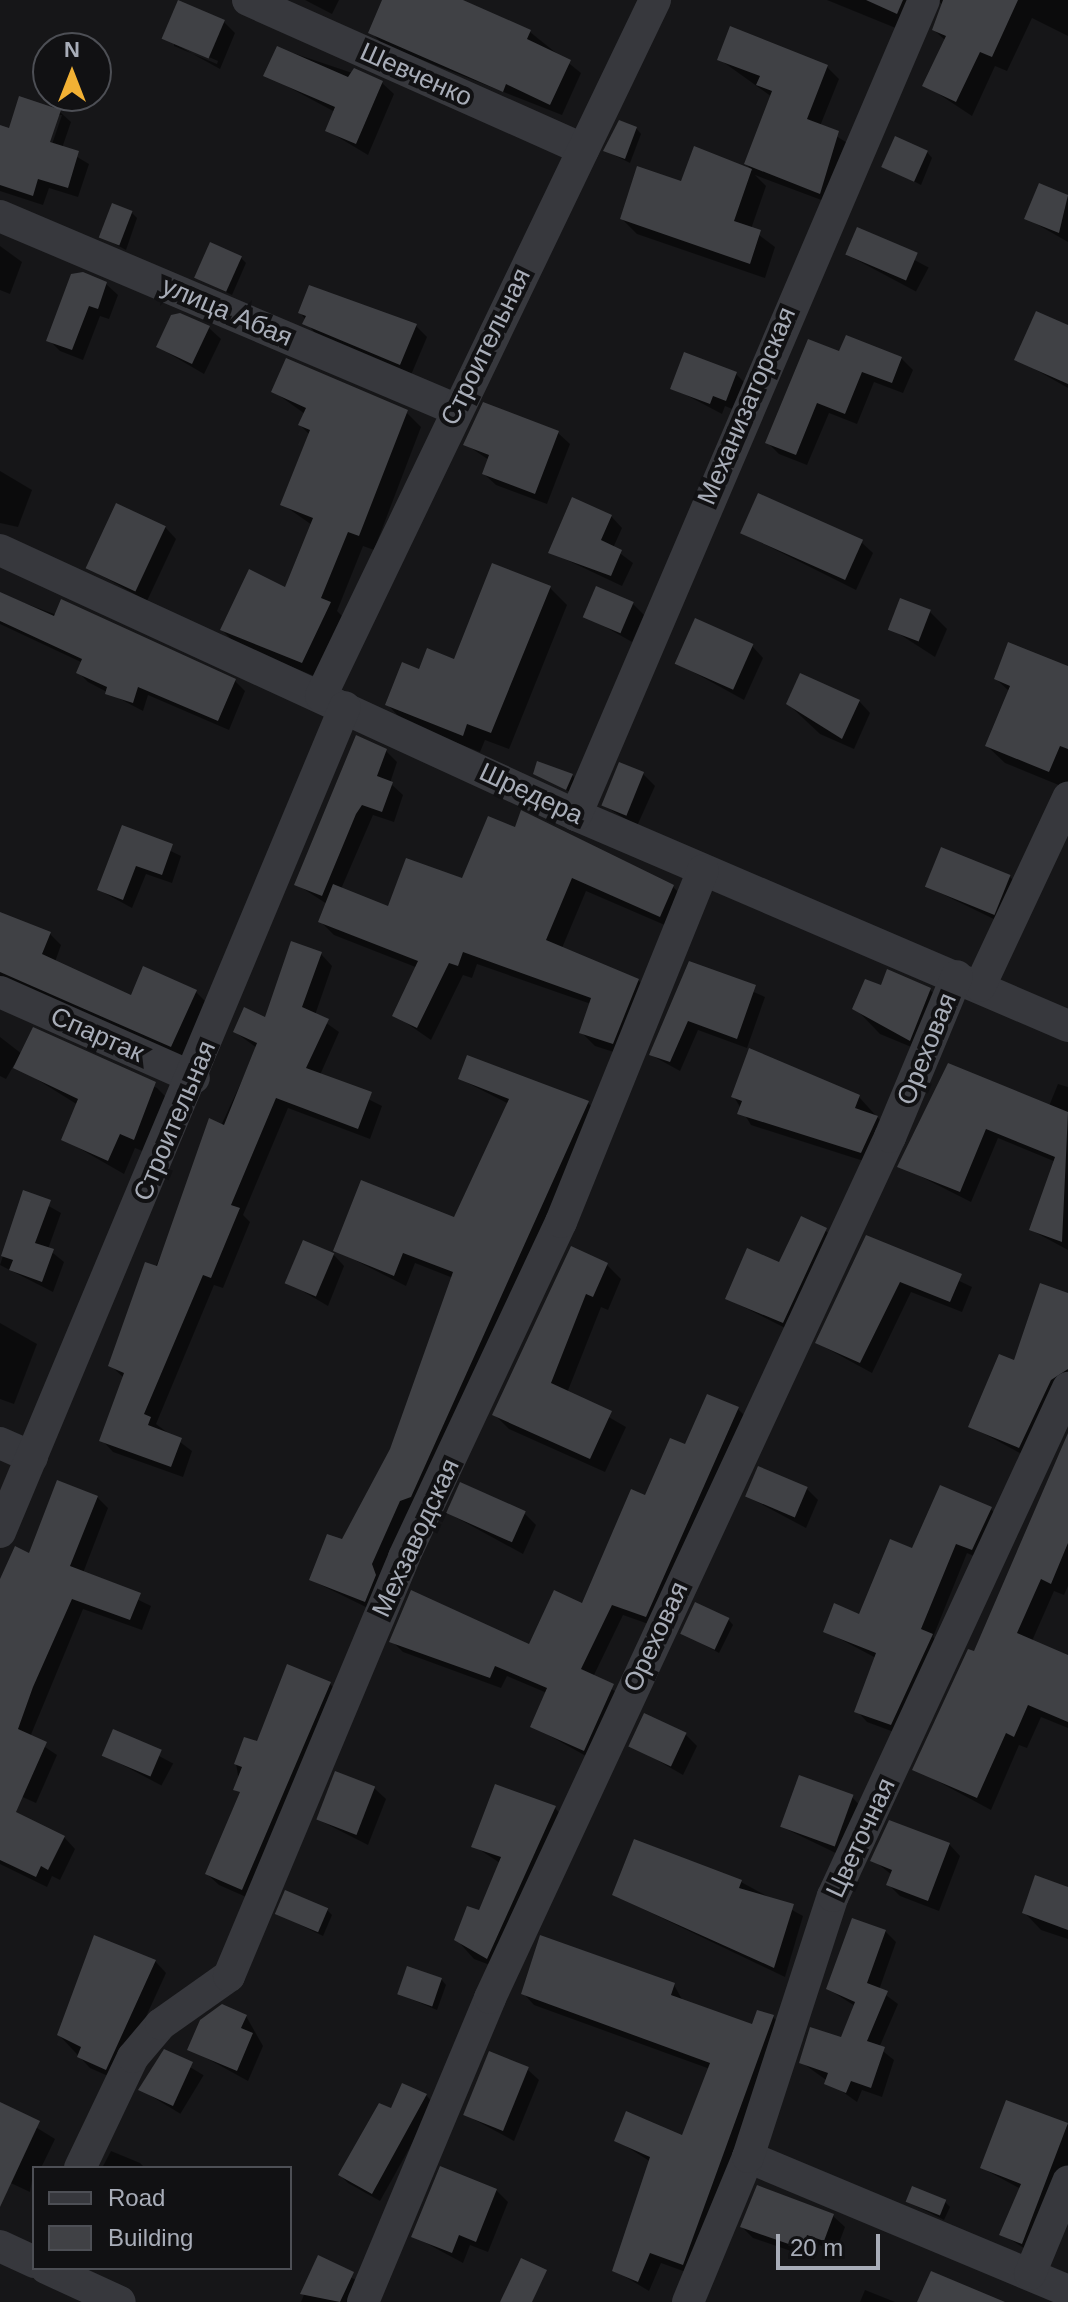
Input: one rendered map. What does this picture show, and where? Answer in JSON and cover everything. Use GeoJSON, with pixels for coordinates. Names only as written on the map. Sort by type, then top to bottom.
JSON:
{"type":"FeatureCollection","features":[{"type":"Feature","properties":{"kind":"street","name":"Шевченко"},"geometry":{"type":"LineString","coordinates":[[248,0],[583,149]]}},
{"type":"Feature","properties":{"kind":"street","name":"Строительная"},"geometry":{"type":"LineString","coordinates":[[0,1532],[194,1078],[333,702],[455,409],[655,0]]}},
{"type":"Feature","properties":{"kind":"street","name":"Механизаторская"},"geometry":{"type":"LineString","coordinates":[[576,815],[924,0]]}},
{"type":"Feature","properties":{"kind":"street","name":"улица Абая"},"geometry":{"type":"LineString","coordinates":[[0,216],[455,409]]}},
{"type":"Feature","properties":{"kind":"street","name":"Шредера"},"geometry":{"type":"LineString","coordinates":[[0,550],[576,815],[1068,1026]]}},
{"type":"Feature","properties":{"kind":"street","name":"Ореховая"},"geometry":{"type":"LineString","coordinates":[[363,2302],[490,1998],[890,1137],[968,981],[1068,798]]}},
{"type":"Feature","properties":{"kind":"street","name":"Мехзаводская"},"geometry":{"type":"LineString","coordinates":[[81,2166],[150,2035],[229,1976],[404,1557],[561,1222],[703,871]]}},
{"type":"Feature","properties":{"kind":"street","name":"Спартак"},"geometry":{"type":"LineString","coordinates":[[0,992],[194,1078]]}},
{"type":"Feature","properties":{"kind":"street","name":"Цветочная"},"geometry":{"type":"LineString","coordinates":[[688,2302],[748,2157],[833,1896],[1068,1388]]}},
{"type":"Feature","properties":{"kind":"street"},"geometry":{"type":"LineString","coordinates":[[0,1443],[32,1457]]}},
{"type":"Feature","properties":{"kind":"street"},"geometry":{"type":"LineString","coordinates":[[748,2157],[1068,2291]]}},
{"type":"Feature","properties":{"kind":"street"},"geometry":{"type":"LineString","coordinates":[[1030,2274],[1068,2182]]}},
{"type":"Feature","properties":{"kind":"street"},"geometry":{"type":"LineString","coordinates":[[0,2246],[32,2261]]}},
{"type":"Feature","properties":{"kind":"street"},"geometry":{"type":"LineString","coordinates":[[50,2270],[120,2302]]}},
{"type":"Feature","properties":{"kind":"building"},"geometry":{"type":"Polygon","coordinates":[[[178,0],[225,20],[209,59],[162,39],[178,0]]]}},
{"type":"Feature","properties":{"kind":"building"},"geometry":{"type":"Polygon","coordinates":[[[382,0],[463,0],[531,30],[527,39],[571,60],[550,105],[506,84],[503,92],[368,33],[382,0]]]}},
{"type":"Feature","properties":{"kind":"building"},"geometry":{"type":"Polygon","coordinates":[[[866,0],[903,0],[897,14],[866,0]]]}},
{"type":"Feature","properties":{"kind":"building"},"geometry":{"type":"Polygon","coordinates":[[[943,0],[1018,0],[992,57],[980,52],[956,102],[922,86],[946,36],[932,30],[943,0]]]}},
{"type":"Feature","properties":{"kind":"building"},"geometry":{"type":"Polygon","coordinates":[[[730,26],[828,65],[807,119],[839,131],[820,194],[744,164],[772,91],[756,85],[760,76],[717,60],[730,26]]]}},
{"type":"Feature","properties":{"kind":"building"},"geometry":{"type":"Polygon","coordinates":[[[277,46],[348,77],[354,68],[383,81],[356,144],[325,131],[335,107],[263,76],[277,46]]]}},
{"type":"Feature","properties":{"kind":"building"},"geometry":{"type":"Polygon","coordinates":[[[19,96],[32,100],[32,112],[60,112],[50,142],[79,151],[68,188],[38,179],[33,196],[0,185],[0,125],[9,128],[19,96]]]}},
{"type":"Feature","properties":{"kind":"building"},"geometry":{"type":"Polygon","coordinates":[[[619,120],[637,127],[625,159],[603,151],[619,120]]]}},
{"type":"Feature","properties":{"kind":"building"},"geometry":{"type":"Polygon","coordinates":[[[895,136],[928,151],[914,182],[881,167],[895,136]]]}},
{"type":"Feature","properties":{"kind":"building"},"geometry":{"type":"Polygon","coordinates":[[[694,146],[752,169],[734,221],[761,230],[750,264],[620,219],[637,166],[681,181],[694,146]]]}},
{"type":"Feature","properties":{"kind":"building"},"geometry":{"type":"Polygon","coordinates":[[[1039,183],[1068,195],[1059,233],[1024,219],[1039,183]]]}},
{"type":"Feature","properties":{"kind":"building"},"geometry":{"type":"Polygon","coordinates":[[[112,203],[133,211],[119,245],[99,238],[112,203]]]}},
{"type":"Feature","properties":{"kind":"building"},"geometry":{"type":"Polygon","coordinates":[[[857,227],[918,253],[906,280],[845,255],[857,227]]]}},
{"type":"Feature","properties":{"kind":"building"},"geometry":{"type":"Polygon","coordinates":[[[210,242],[242,256],[226,292],[194,278],[210,242]]]}},
{"type":"Feature","properties":{"kind":"building"},"geometry":{"type":"Polygon","coordinates":[[[83,272],[107,282],[98,309],[89,306],[72,350],[46,341],[71,274],[83,272]]]}},
{"type":"Feature","properties":{"kind":"building"},"geometry":{"type":"Polygon","coordinates":[[[309,285],[417,324],[400,365],[302,324],[306,316],[298,313],[309,285]]]}},
{"type":"Feature","properties":{"kind":"building"},"geometry":{"type":"Polygon","coordinates":[[[1036,311],[1068,325],[1068,384],[1014,360],[1036,311]]]}},
{"type":"Feature","properties":{"kind":"building"},"geometry":{"type":"Polygon","coordinates":[[[180,313],[210,326],[192,364],[156,347],[171,315],[180,313]]]}},
{"type":"Feature","properties":{"kind":"building"},"geometry":{"type":"Polygon","coordinates":[[[846,335],[902,357],[892,383],[862,372],[845,414],[817,403],[796,455],[765,443],[808,339],[839,351],[846,335]]]}},
{"type":"Feature","properties":{"kind":"building"},"geometry":{"type":"Polygon","coordinates":[[[684,352],[737,372],[726,401],[713,396],[710,404],[670,389],[684,352]]]}},
{"type":"Feature","properties":{"kind":"building"},"geometry":{"type":"Polygon","coordinates":[[[286,358],[408,410],[359,536],[348,532],[321,598],[331,602],[302,663],[220,630],[249,569],[285,587],[313,518],[280,505],[310,430],[298,425],[306,408],[271,392],[286,358]]]}},
{"type":"Feature","properties":{"kind":"building"},"geometry":{"type":"Polygon","coordinates":[[[483,402],[559,431],[535,494],[482,474],[489,455],[463,445],[483,402]]]}},
{"type":"Feature","properties":{"kind":"building"},"geometry":{"type":"Polygon","coordinates":[[[758,493],[863,540],[845,580],[740,533],[758,493]]]}},
{"type":"Feature","properties":{"kind":"building"},"geometry":{"type":"Polygon","coordinates":[[[572,497],[612,515],[601,540],[622,550],[611,576],[548,553],[572,497]]]}},
{"type":"Feature","properties":{"kind":"building"},"geometry":{"type":"Polygon","coordinates":[[[116,503],[166,526],[135,591],[86,568],[116,503]]]}},
{"type":"Feature","properties":{"kind":"building"},"geometry":{"type":"Polygon","coordinates":[[[492,563],[551,586],[491,733],[467,724],[463,736],[385,705],[402,662],[419,669],[427,648],[454,659],[492,563]]]}},
{"type":"Feature","properties":{"kind":"building"},"geometry":{"type":"Polygon","coordinates":[[[596,586],[634,602],[620,633],[583,617],[596,586]]]}},
{"type":"Feature","properties":{"kind":"building"},"geometry":{"type":"Polygon","coordinates":[[[0,592],[54,616],[61,599],[236,679],[218,721],[138,687],[133,703],[105,694],[107,687],[76,673],[82,659],[0,621],[0,592]]]}},
{"type":"Feature","properties":{"kind":"building"},"geometry":{"type":"Polygon","coordinates":[[[900,598],[931,610],[919,642],[888,630],[900,598]]]}},
{"type":"Feature","properties":{"kind":"building"},"geometry":{"type":"Polygon","coordinates":[[[695,618],[753,644],[733,690],[675,664],[695,618]]]}},
{"type":"Feature","properties":{"kind":"building"},"geometry":{"type":"Polygon","coordinates":[[[1008,642],[1068,666],[1068,749],[1060,746],[1049,772],[985,746],[1010,686],[994,679],[1008,642]]]}},
{"type":"Feature","properties":{"kind":"building"},"geometry":{"type":"Polygon","coordinates":[[[800,673],[860,700],[842,739],[786,704],[800,673]]]}},
{"type":"Feature","properties":{"kind":"building"},"geometry":{"type":"Polygon","coordinates":[[[356,735],[387,749],[377,776],[393,782],[382,812],[362,805],[356,814],[322,896],[294,885],[356,735]]]}},
{"type":"Feature","properties":{"kind":"building"},"geometry":{"type":"Polygon","coordinates":[[[537,761],[573,774],[566,790],[533,774],[537,761]]]}},
{"type":"Feature","properties":{"kind":"building"},"geometry":{"type":"Polygon","coordinates":[[[619,762],[644,772],[626,816],[601,806],[619,762]]]}},
{"type":"Feature","properties":{"kind":"building"},"geometry":{"type":"Polygon","coordinates":[[[521,810],[674,885],[660,917],[572,878],[546,940],[639,979],[613,1044],[579,1033],[591,998],[463,952],[458,966],[449,963],[417,1028],[392,1016],[418,961],[318,922],[333,884],[388,906],[406,858],[462,878],[488,816],[515,827],[521,810]]]}},
{"type":"Feature","properties":{"kind":"building"},"geometry":{"type":"Polygon","coordinates":[[[122,825],[173,844],[162,875],[136,866],[123,900],[97,890],[122,825]]]}},
{"type":"Feature","properties":{"kind":"building"},"geometry":{"type":"Polygon","coordinates":[[[941,847],[1011,875],[994,915],[925,887],[941,847]]]}},
{"type":"Feature","properties":{"kind":"building"},"geometry":{"type":"Polygon","coordinates":[[[0,912],[51,932],[42,954],[131,995],[143,966],[197,990],[171,1047],[0,972],[0,912]]]}},
{"type":"Feature","properties":{"kind":"building"},"geometry":{"type":"Polygon","coordinates":[[[291,941],[322,952],[302,1007],[329,1019],[306,1068],[372,1092],[358,1129],[276,1098],[231,1205],[240,1208],[211,1278],[203,1275],[144,1414],[151,1417],[148,1425],[182,1438],[171,1467],[99,1441],[124,1373],[108,1366],[145,1262],[157,1266],[209,1118],[224,1125],[257,1043],[233,1032],[244,1007],[265,1017],[291,941]]]}},
{"type":"Feature","properties":{"kind":"building"},"geometry":{"type":"Polygon","coordinates":[[[689,961],[756,985],[737,1039],[688,1021],[670,1062],[649,1055],[689,961]]]}},
{"type":"Feature","properties":{"kind":"building"},"geometry":{"type":"Polygon","coordinates":[[[887,969],[931,988],[910,1041],[852,1009],[865,979],[881,985],[887,969]]]}},
{"type":"Feature","properties":{"kind":"building"},"geometry":{"type":"Polygon","coordinates":[[[33,1027],[156,1082],[134,1140],[120,1134],[108,1161],[61,1140],[78,1099],[13,1068],[33,1027]]]}},
{"type":"Feature","properties":{"kind":"building"},"geometry":{"type":"Polygon","coordinates":[[[749,1048],[860,1095],[855,1108],[878,1116],[861,1153],[737,1114],[742,1101],[731,1097],[749,1048]]]}},
{"type":"Feature","properties":{"kind":"building"},"geometry":{"type":"Polygon","coordinates":[[[467,1055],[589,1101],[411,1497],[400,1501],[372,1564],[376,1575],[365,1602],[309,1580],[327,1534],[342,1539],[390,1449],[453,1272],[403,1253],[394,1276],[333,1251],[361,1180],[454,1217],[509,1099],[458,1079],[467,1055]]]}},
{"type":"Feature","properties":{"kind":"building"},"geometry":{"type":"Polygon","coordinates":[[[948,1063],[1068,1112],[1062,1242],[1029,1230],[1055,1157],[986,1129],[960,1192],[897,1167],[948,1063]]]}},
{"type":"Feature","properties":{"kind":"building"},"geometry":{"type":"Polygon","coordinates":[[[23,1190],[51,1200],[35,1243],[54,1249],[42,1282],[9,1270],[13,1260],[1,1256],[23,1190]]]}},
{"type":"Feature","properties":{"kind":"building"},"geometry":{"type":"Polygon","coordinates":[[[801,1216],[827,1228],[783,1323],[725,1299],[747,1248],[779,1262],[801,1216]]]}},
{"type":"Feature","properties":{"kind":"building"},"geometry":{"type":"Polygon","coordinates":[[[866,1235],[962,1274],[950,1302],[900,1282],[860,1363],[815,1343],[866,1235]]]}},
{"type":"Feature","properties":{"kind":"building"},"geometry":{"type":"Polygon","coordinates":[[[303,1240],[334,1253],[316,1297],[285,1283],[303,1240]]]}},
{"type":"Feature","properties":{"kind":"building"},"geometry":{"type":"Polygon","coordinates":[[[571,1246],[608,1263],[593,1297],[586,1294],[551,1383],[612,1411],[590,1459],[492,1415],[571,1246]]]}},
{"type":"Feature","properties":{"kind":"building"},"geometry":{"type":"Polygon","coordinates":[[[1040,1283],[1068,1293],[1068,1369],[1051,1380],[1019,1448],[968,1427],[999,1354],[1014,1360],[1040,1283]]]}},
{"type":"Feature","properties":{"kind":"building"},"geometry":{"type":"Polygon","coordinates":[[[707,1394],[739,1407],[646,1617],[612,1605],[581,1669],[614,1684],[584,1751],[530,1727],[547,1688],[495,1666],[490,1678],[389,1642],[411,1590],[529,1644],[554,1590],[582,1603],[631,1489],[645,1495],[670,1438],[685,1444],[707,1394]]]}},
{"type":"Feature","properties":{"kind":"building"},"geometry":{"type":"Polygon","coordinates":[[[1068,1433],[1068,1543],[1051,1584],[1041,1579],[1017,1633],[1068,1655],[1068,1722],[1028,1705],[1014,1737],[1006,1733],[977,1798],[912,1770],[968,1649],[974,1651],[1068,1433]]]}},
{"type":"Feature","properties":{"kind":"building"},"geometry":{"type":"Polygon","coordinates":[[[758,1466],[808,1487],[795,1517],[745,1496],[758,1466]]]}},
{"type":"Feature","properties":{"kind":"building"},"geometry":{"type":"Polygon","coordinates":[[[57,1480],[98,1496],[70,1566],[141,1593],[130,1620],[72,1599],[33,1687],[18,1729],[47,1742],[16,1812],[65,1836],[48,1870],[41,1866],[36,1877],[0,1860],[0,1579],[15,1546],[29,1553],[57,1480]]]}},
{"type":"Feature","properties":{"kind":"building"},"geometry":{"type":"Polygon","coordinates":[[[460,1482],[526,1511],[512,1542],[446,1513],[460,1482]]]}},
{"type":"Feature","properties":{"kind":"building"},"geometry":{"type":"Polygon","coordinates":[[[940,1485],[992,1507],[972,1550],[956,1544],[921,1629],[933,1634],[891,1725],[854,1712],[876,1653],[823,1632],[834,1603],[859,1614],[890,1539],[912,1548],[940,1485]]]}},
{"type":"Feature","properties":{"kind":"building"},"geometry":{"type":"Polygon","coordinates":[[[695,1602],[729,1618],[715,1650],[680,1634],[695,1602]]]}},
{"type":"Feature","properties":{"kind":"building"},"geometry":{"type":"Polygon","coordinates":[[[287,1664],[331,1682],[242,1890],[205,1874],[240,1792],[233,1790],[242,1767],[234,1764],[244,1737],[257,1741],[287,1664]]]}},
{"type":"Feature","properties":{"kind":"building"},"geometry":{"type":"Polygon","coordinates":[[[644,1713],[687,1733],[671,1766],[628,1747],[644,1713]]]}},
{"type":"Feature","properties":{"kind":"building"},"geometry":{"type":"Polygon","coordinates":[[[113,1729],[162,1750],[150,1776],[102,1756],[113,1729]]]}},
{"type":"Feature","properties":{"kind":"building"},"geometry":{"type":"Polygon","coordinates":[[[335,1771],[375,1786],[357,1835],[316,1820],[335,1771]]]}},
{"type":"Feature","properties":{"kind":"building"},"geometry":{"type":"Polygon","coordinates":[[[799,1775],[854,1795],[835,1847],[780,1827],[799,1775]]]}},
{"type":"Feature","properties":{"kind":"building"},"geometry":{"type":"Polygon","coordinates":[[[495,1784],[556,1806],[487,1959],[454,1940],[467,1906],[479,1910],[501,1857],[471,1847],[495,1784]]]}},
{"type":"Feature","properties":{"kind":"building"},"geometry":{"type":"Polygon","coordinates":[[[889,1820],[950,1843],[928,1901],[886,1885],[892,1870],[870,1861],[889,1820]]]}},
{"type":"Feature","properties":{"kind":"building"},"geometry":{"type":"Polygon","coordinates":[[[634,1839],[742,1880],[739,1888],[794,1904],[774,1968],[612,1895],[634,1839]]]}},
{"type":"Feature","properties":{"kind":"building"},"geometry":{"type":"Polygon","coordinates":[[[1035,1875],[1068,1887],[1068,1930],[1022,1913],[1035,1875]]]}},
{"type":"Feature","properties":{"kind":"building"},"geometry":{"type":"Polygon","coordinates":[[[285,1890],[328,1908],[318,1932],[275,1914],[285,1890]]]}},
{"type":"Feature","properties":{"kind":"building"},"geometry":{"type":"Polygon","coordinates":[[[852,1918],[886,1930],[867,1983],[888,1991],[867,2041],[885,2047],[871,2088],[851,2081],[846,2093],[824,2084],[828,2073],[799,2063],[810,2027],[841,2037],[855,2002],[826,1989],[852,1918]]]}},
{"type":"Feature","properties":{"kind":"building"},"geometry":{"type":"Polygon","coordinates":[[[94,1935],[156,1960],[106,2070],[77,2057],[81,2047],[57,2035],[94,1935]]]}},
{"type":"Feature","properties":{"kind":"building"},"geometry":{"type":"Polygon","coordinates":[[[540,1935],[675,1983],[671,1995],[752,2024],[757,2010],[774,2015],[683,2265],[650,2253],[638,2282],[612,2271],[650,2157],[614,2141],[626,2111],[682,2135],[710,2063],[521,1994],[540,1935]]]}},
{"type":"Feature","properties":{"kind":"building"},"geometry":{"type":"Polygon","coordinates":[[[407,1966],[442,1978],[432,2006],[397,1994],[407,1966]]]}},
{"type":"Feature","properties":{"kind":"building"},"geometry":{"type":"Polygon","coordinates":[[[222,2004],[247,2015],[241,2028],[253,2033],[237,2071],[187,2050],[200,2020],[222,2004]]]}},
{"type":"Feature","properties":{"kind":"building"},"geometry":{"type":"Polygon","coordinates":[[[164,2049],[193,2062],[173,2106],[138,2090],[164,2049]]]}},
{"type":"Feature","properties":{"kind":"building"},"geometry":{"type":"Polygon","coordinates":[[[489,2051],[529,2067],[503,2131],[463,2115],[489,2051]]]}},
{"type":"Feature","properties":{"kind":"building"},"geometry":{"type":"Polygon","coordinates":[[[402,2083],[427,2094],[372,2194],[338,2175],[379,2103],[391,2108],[402,2083]]]}},
{"type":"Feature","properties":{"kind":"building"},"geometry":{"type":"Polygon","coordinates":[[[1006,2100],[1068,2123],[1022,2244],[999,2235],[1021,2184],[980,2168],[1006,2100]]]}},
{"type":"Feature","properties":{"kind":"building"},"geometry":{"type":"Polygon","coordinates":[[[0,2102],[40,2121],[0,2207],[0,2102]]]}},
{"type":"Feature","properties":{"kind":"building"},"geometry":{"type":"Polygon","coordinates":[[[440,2166],[497,2189],[476,2242],[459,2235],[452,2253],[411,2237],[440,2166]]]}},
{"type":"Feature","properties":{"kind":"building"},"geometry":{"type":"Polygon","coordinates":[[[757,2185],[834,2214],[824,2241],[807,2235],[803,2249],[740,2227],[757,2185]]]}},
{"type":"Feature","properties":{"kind":"building"},"geometry":{"type":"Polygon","coordinates":[[[912,2186],[946,2200],[940,2216],[906,2202],[912,2186]]]}},
{"type":"Feature","properties":{"kind":"building"},"geometry":{"type":"Polygon","coordinates":[[[318,2255],[354,2272],[340,2302],[300,2294],[318,2255]]]}},
{"type":"Feature","properties":{"kind":"building"},"geometry":{"type":"Polygon","coordinates":[[[521,2258],[547,2270],[532,2302],[500,2302],[521,2258]]]}},
{"type":"Feature","properties":{"kind":"building"},"geometry":{"type":"Polygon","coordinates":[[[931,2271],[1005,2302],[917,2302],[931,2271]]]}}]}
